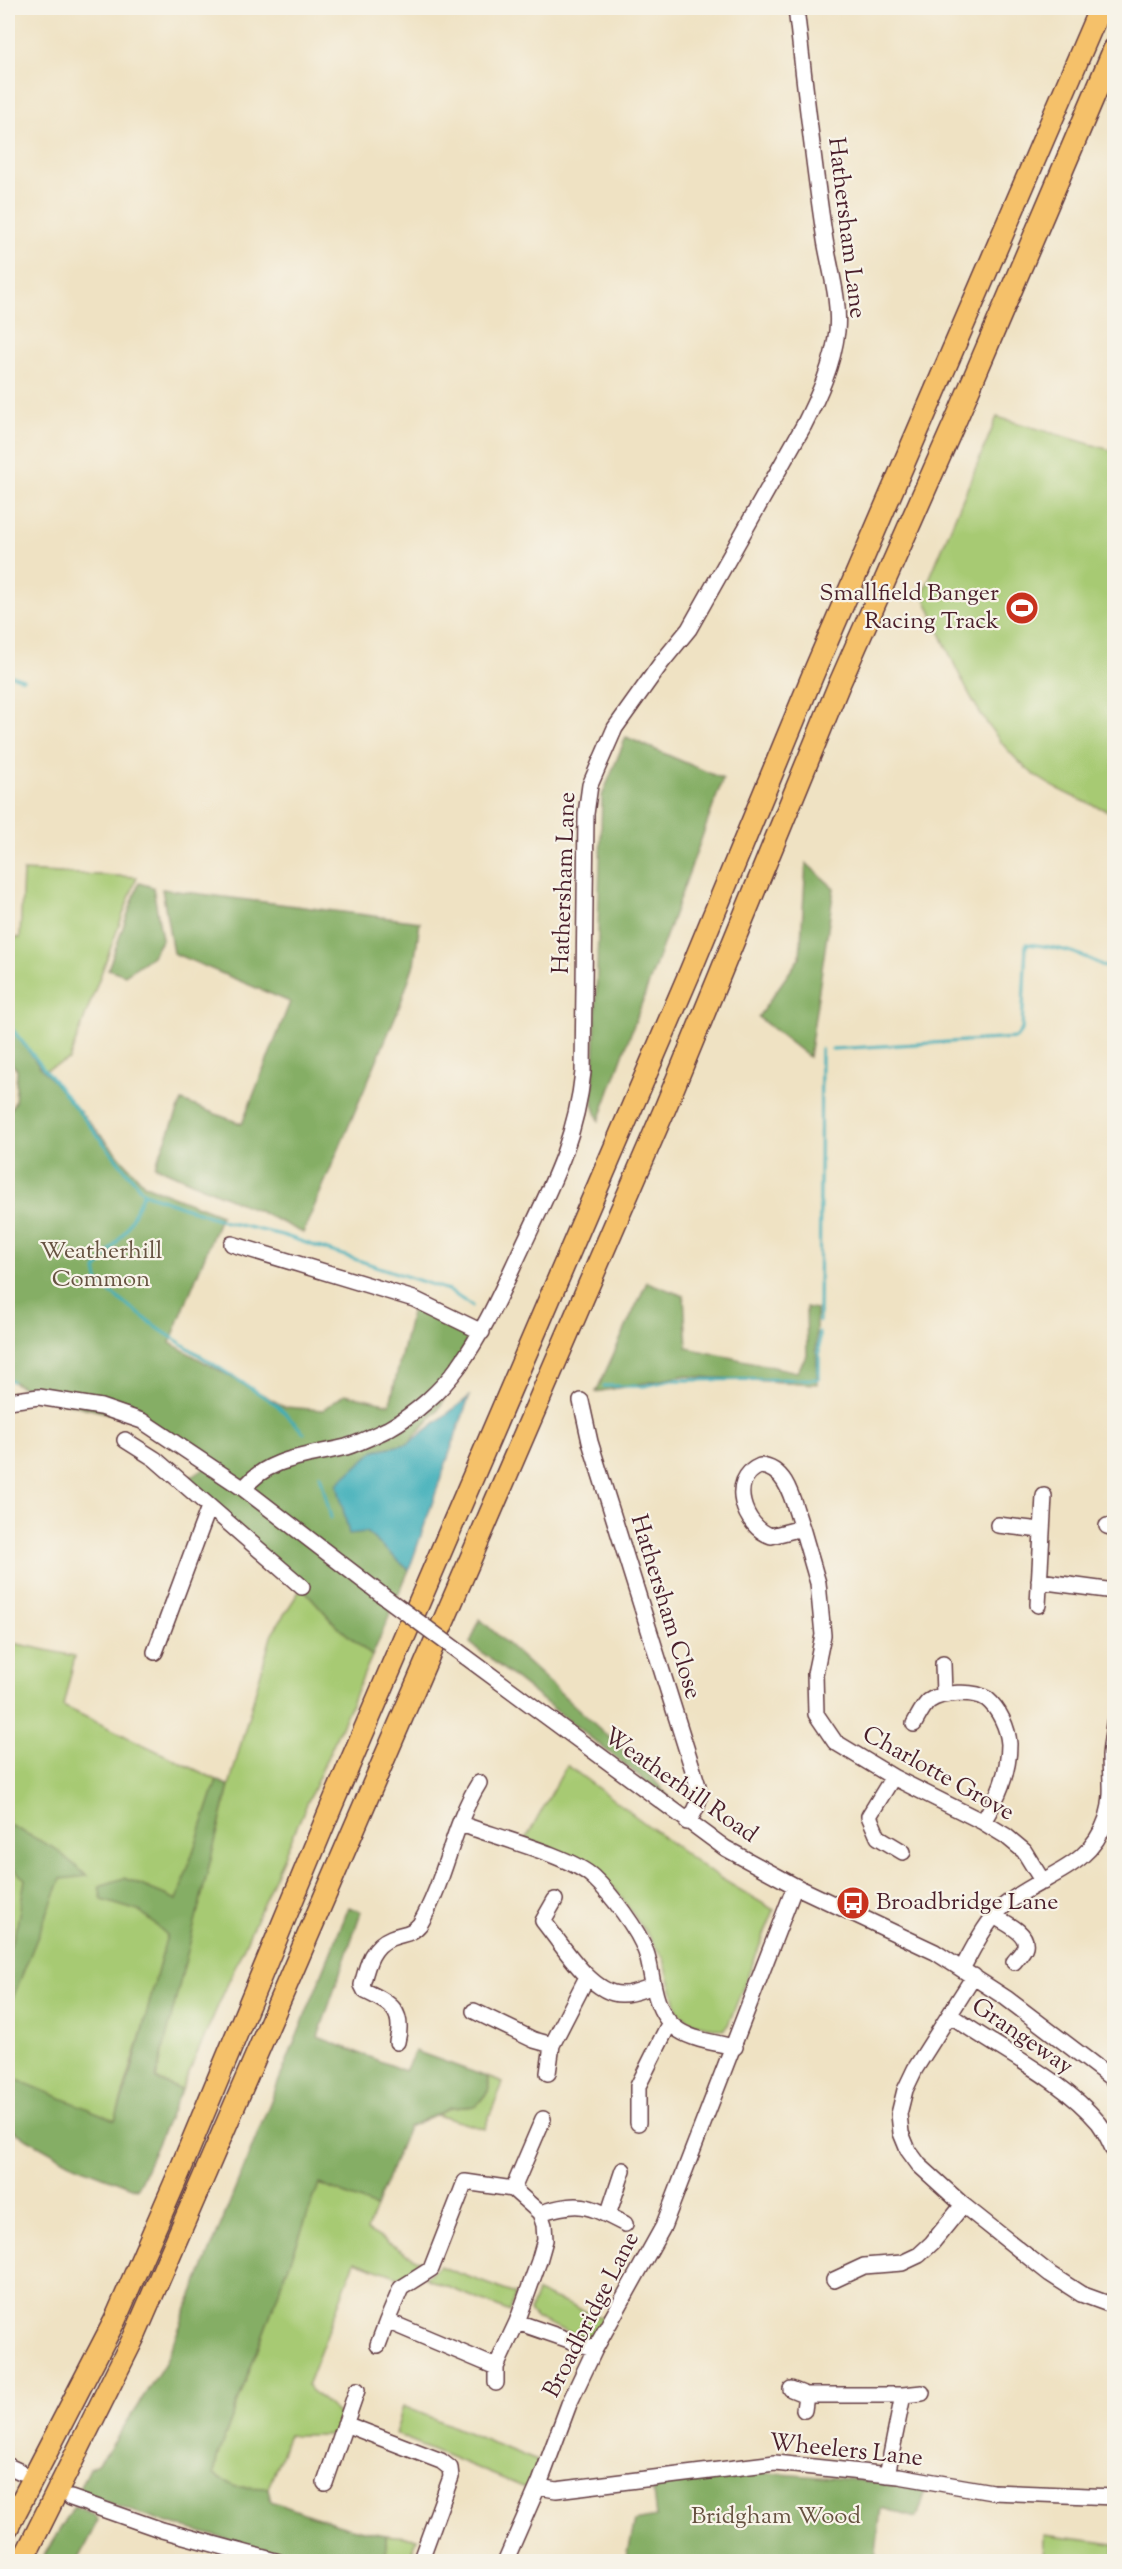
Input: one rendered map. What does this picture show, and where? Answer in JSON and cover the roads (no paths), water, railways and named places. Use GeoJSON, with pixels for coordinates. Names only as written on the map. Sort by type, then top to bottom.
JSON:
{"type":"FeatureCollection","features":[{"type":"Feature","properties":{"kind":"highway"},"geometry":{"type":"LineString","coordinates":[[8,2527],[115,2319],[171,2191],[337,1794],[690,972],[814,672],[1100,8]]}},
{"type":"Feature","properties":{"kind":"highway"},"geometry":{"type":"LineString","coordinates":[[22,2562],[135,2335],[661,1117],[838,687],[958,415],[1114,49]]}},
{"type":"Feature","properties":{"kind":"street","name":"Hathersham Lane"},"geometry":{"type":"LineString","coordinates":[[244,1489],[258,1473],[270,1467],[301,1456],[348,1446],[388,1429],[423,1405],[458,1368],[482,1332],[559,1168],[573,1132],[580,1104],[583,1071],[586,814],[590,785],[615,728],[689,629],[804,425],[833,357],[837,329],[836,296],[825,242],[796,8]]}},
{"type":"Feature","properties":{"kind":"street"},"geometry":{"type":"LineString","coordinates":[[232,1244],[414,1299],[482,1332]]}},
{"type":"Feature","properties":{"kind":"street","name":"Weatherhill Road"},"geometry":{"type":"LineString","coordinates":[[8,1401],[39,1397],[101,1407],[142,1421],[169,1437],[244,1489],[382,1595],[725,1848],[795,1886],[912,1940],[968,1973],[1114,2080]]}},
{"type":"Feature","properties":{"kind":"street","name":"Hathersham Close"},"geometry":{"type":"LineString","coordinates":[[581,1401],[590,1442],[700,1796],[699,1804],[687,1822]]}},
{"type":"Feature","properties":{"kind":"street"},"geometry":{"type":"LineString","coordinates":[[155,1459],[169,1437]]}},
{"type":"Feature","properties":{"kind":"street"},"geometry":{"type":"LineString","coordinates":[[125,1440],[155,1459],[302,1587]]}},
{"type":"Feature","properties":{"kind":"street","name":"Charlotte Grove"},"geometry":{"type":"LineString","coordinates":[[802,1528],[771,1536],[756,1528],[750,1521],[742,1493],[745,1476],[760,1467],[777,1471],[783,1478],[802,1528],[818,1583],[823,1635],[815,1674],[816,1714],[835,1742],[893,1777],[983,1822],[1024,1851],[1043,1882]]}},
{"type":"Feature","properties":{"kind":"street"},"geometry":{"type":"LineString","coordinates":[[1038,1605],[1040,1530],[1044,1496]]}},
{"type":"Feature","properties":{"kind":"street"},"geometry":{"type":"LineString","coordinates":[[156,1652],[209,1507]]}},
{"type":"Feature","properties":{"kind":"street"},"geometry":{"type":"LineString","coordinates":[[998,1525],[1040,1530]]}},
{"type":"Feature","properties":{"kind":"street"},"geometry":{"type":"LineString","coordinates":[[1039,1581],[1114,1591]]}},
{"type":"Feature","properties":{"kind":"street"},"geometry":{"type":"LineString","coordinates":[[943,1664],[944,1694]]}},
{"type":"Feature","properties":{"kind":"street"},"geometry":{"type":"LineString","coordinates":[[914,1724],[928,1702],[944,1694],[957,1693],[986,1698],[1002,1716],[1009,1742],[1006,1767],[999,1796],[983,1822]]}},
{"type":"Feature","properties":{"kind":"street"},"geometry":{"type":"LineString","coordinates":[[1114,1729],[1110,1755],[1112,1796],[1101,1830],[1091,1847],[1076,1862],[1005,1905],[994,1916],[950,2015],[915,2069],[905,2090],[899,2114],[901,2133],[908,2150],[919,2165],[963,2205],[1050,2274],[1081,2294],[1114,2306]]}},
{"type":"Feature","properties":{"kind":"street"},"geometry":{"type":"LineString","coordinates":[[893,1777],[869,1816],[878,1838],[903,1852]]}},
{"type":"Feature","properties":{"kind":"street"},"geometry":{"type":"LineString","coordinates":[[397,2042],[400,2030],[396,2013],[383,1998],[365,1991],[362,1985],[373,1953],[380,1944],[393,1937],[413,1932],[420,1924],[461,1824],[467,1803],[480,1784]]}},
{"type":"Feature","properties":{"kind":"street"},"geometry":{"type":"LineString","coordinates":[[461,1824],[570,1863],[591,1875],[641,1939],[653,1986],[662,2013],[669,2024],[686,2036],[735,2047]]}},
{"type":"Feature","properties":{"kind":"street","name":"Broadbridge Lane"},"geometry":{"type":"LineString","coordinates":[[505,2562],[539,2487],[569,2404],[595,2349],[663,2227],[735,2047],[795,1886]]}},
{"type":"Feature","properties":{"kind":"street"},"geometry":{"type":"LineString","coordinates":[[555,1900],[543,1921],[587,1977],[600,1988],[620,1995],[653,1986]]}},
{"type":"Feature","properties":{"kind":"street"},"geometry":{"type":"LineString","coordinates":[[994,1916],[1024,1939],[1025,1946],[1014,1962]]}},
{"type":"Feature","properties":{"kind":"street"},"geometry":{"type":"LineString","coordinates":[[548,2073],[552,2045],[587,1977]]}},
{"type":"Feature","properties":{"kind":"street"},"geometry":{"type":"LineString","coordinates":[[474,2011],[534,2040],[552,2045]]}},
{"type":"Feature","properties":{"kind":"street","name":"Grangeway"},"geometry":{"type":"LineString","coordinates":[[950,2015],[1032,2068],[1074,2099],[1100,2124],[1114,2151]]}},
{"type":"Feature","properties":{"kind":"street"},"geometry":{"type":"LineString","coordinates":[[638,2123],[638,2086],[669,2024]]}},
{"type":"Feature","properties":{"kind":"street"},"geometry":{"type":"LineString","coordinates":[[513,2189],[538,2146],[543,2120]]}},
{"type":"Feature","properties":{"kind":"street"},"geometry":{"type":"LineString","coordinates":[[608,2215],[622,2170]]}},
{"type":"Feature","properties":{"kind":"street"},"geometry":{"type":"LineString","coordinates":[[378,2345],[401,2288],[431,2269],[465,2182],[513,2189],[540,2213],[545,2240],[517,2322],[496,2367],[496,2383]]}},
{"type":"Feature","properties":{"kind":"street"},"geometry":{"type":"LineString","coordinates":[[540,2213],[566,2205],[583,2205],[625,2224]]}},
{"type":"Feature","properties":{"kind":"street"},"geometry":{"type":"LineString","coordinates":[[834,2280],[864,2266],[902,2263],[919,2255],[932,2243],[963,2205]]}},
{"type":"Feature","properties":{"kind":"street"},"geometry":{"type":"LineString","coordinates":[[387,2321],[496,2367]]}},
{"type":"Feature","properties":{"kind":"street"},"geometry":{"type":"LineString","coordinates":[[517,2322],[595,2349]]}},
{"type":"Feature","properties":{"kind":"street"},"geometry":{"type":"LineString","coordinates":[[791,2389],[805,2403],[922,2393]]}},
{"type":"Feature","properties":{"kind":"street"},"geometry":{"type":"LineString","coordinates":[[325,2483],[357,2390]]}},
{"type":"Feature","properties":{"kind":"street"},"geometry":{"type":"LineString","coordinates":[[887,2475],[903,2395]]}},
{"type":"Feature","properties":{"kind":"street"},"geometry":{"type":"LineString","coordinates":[[345,2424],[441,2461],[450,2468],[451,2477],[420,2562]]}},
{"type":"Feature","properties":{"kind":"street","name":"Wheelers Lane"},"geometry":{"type":"LineString","coordinates":[[539,2487],[556,2490],[765,2463],[887,2475],[1001,2493],[1114,2497]]}},
{"type":"Feature","properties":{"kind":"street"},"geometry":{"type":"LineString","coordinates":[[71,2498],[162,2530],[279,2562]]}},
{"type":"Feature","properties":{"kind":"water"},"geometry":{"type":"Polygon","coordinates":[[[469,1397],[409,1570],[366,1532],[349,1534],[337,1484],[375,1450],[408,1444],[469,1397]]]}},
{"type":"Feature","properties":{"kind":"waterway"},"geometry":{"type":"LineString","coordinates":[[8,674],[23,679]]}},
{"type":"Feature","properties":{"kind":"waterway"},"geometry":{"type":"LineString","coordinates":[[832,1049],[1016,1038],[1022,1030],[1026,944],[1072,952],[1093,960],[1114,972]]}},
{"type":"Feature","properties":{"kind":"waterway"},"geometry":{"type":"LineString","coordinates":[[8,1024],[144,1193],[226,1222],[282,1235],[448,1290],[472,1306]]}},
{"type":"Feature","properties":{"kind":"waterway"},"geometry":{"type":"LineString","coordinates":[[819,1321],[821,1049]]}},
{"type":"Feature","properties":{"kind":"waterway"},"geometry":{"type":"LineString","coordinates":[[143,1194],[126,1230],[96,1270],[99,1284],[162,1331],[277,1405],[304,1433]]}},
{"type":"Feature","properties":{"kind":"waterway"},"geometry":{"type":"LineString","coordinates":[[604,1386],[644,1386],[672,1380],[819,1379],[819,1332]]}},
{"type":"Feature","properties":{"kind":"waterway"},"geometry":{"type":"LineString","coordinates":[[8,1379],[12,1381]]}},
{"type":"Feature","properties":{"kind":"waterway"},"geometry":{"type":"LineString","coordinates":[[320,1474],[331,1518]]}},
{"type":"Feature","properties":{"kind":"place","name":"Smallfield Banger Racing Track"},"geometry":{"type":"Point","coordinates":[1022,608]}},
{"type":"Feature","properties":{"kind":"place","name":"Broadbridge Lane"},"geometry":{"type":"Point","coordinates":[853,1903]}},
{"type":"Feature","properties":{"kind":"park label","name":"Weatherhill Common"},"geometry":{"type":"Point","coordinates":[101,1266]}},
{"type":"Feature","properties":{"kind":"park label","name":"Bridgham Wood"},"geometry":{"type":"Point","coordinates":[776,2517]}}]}
